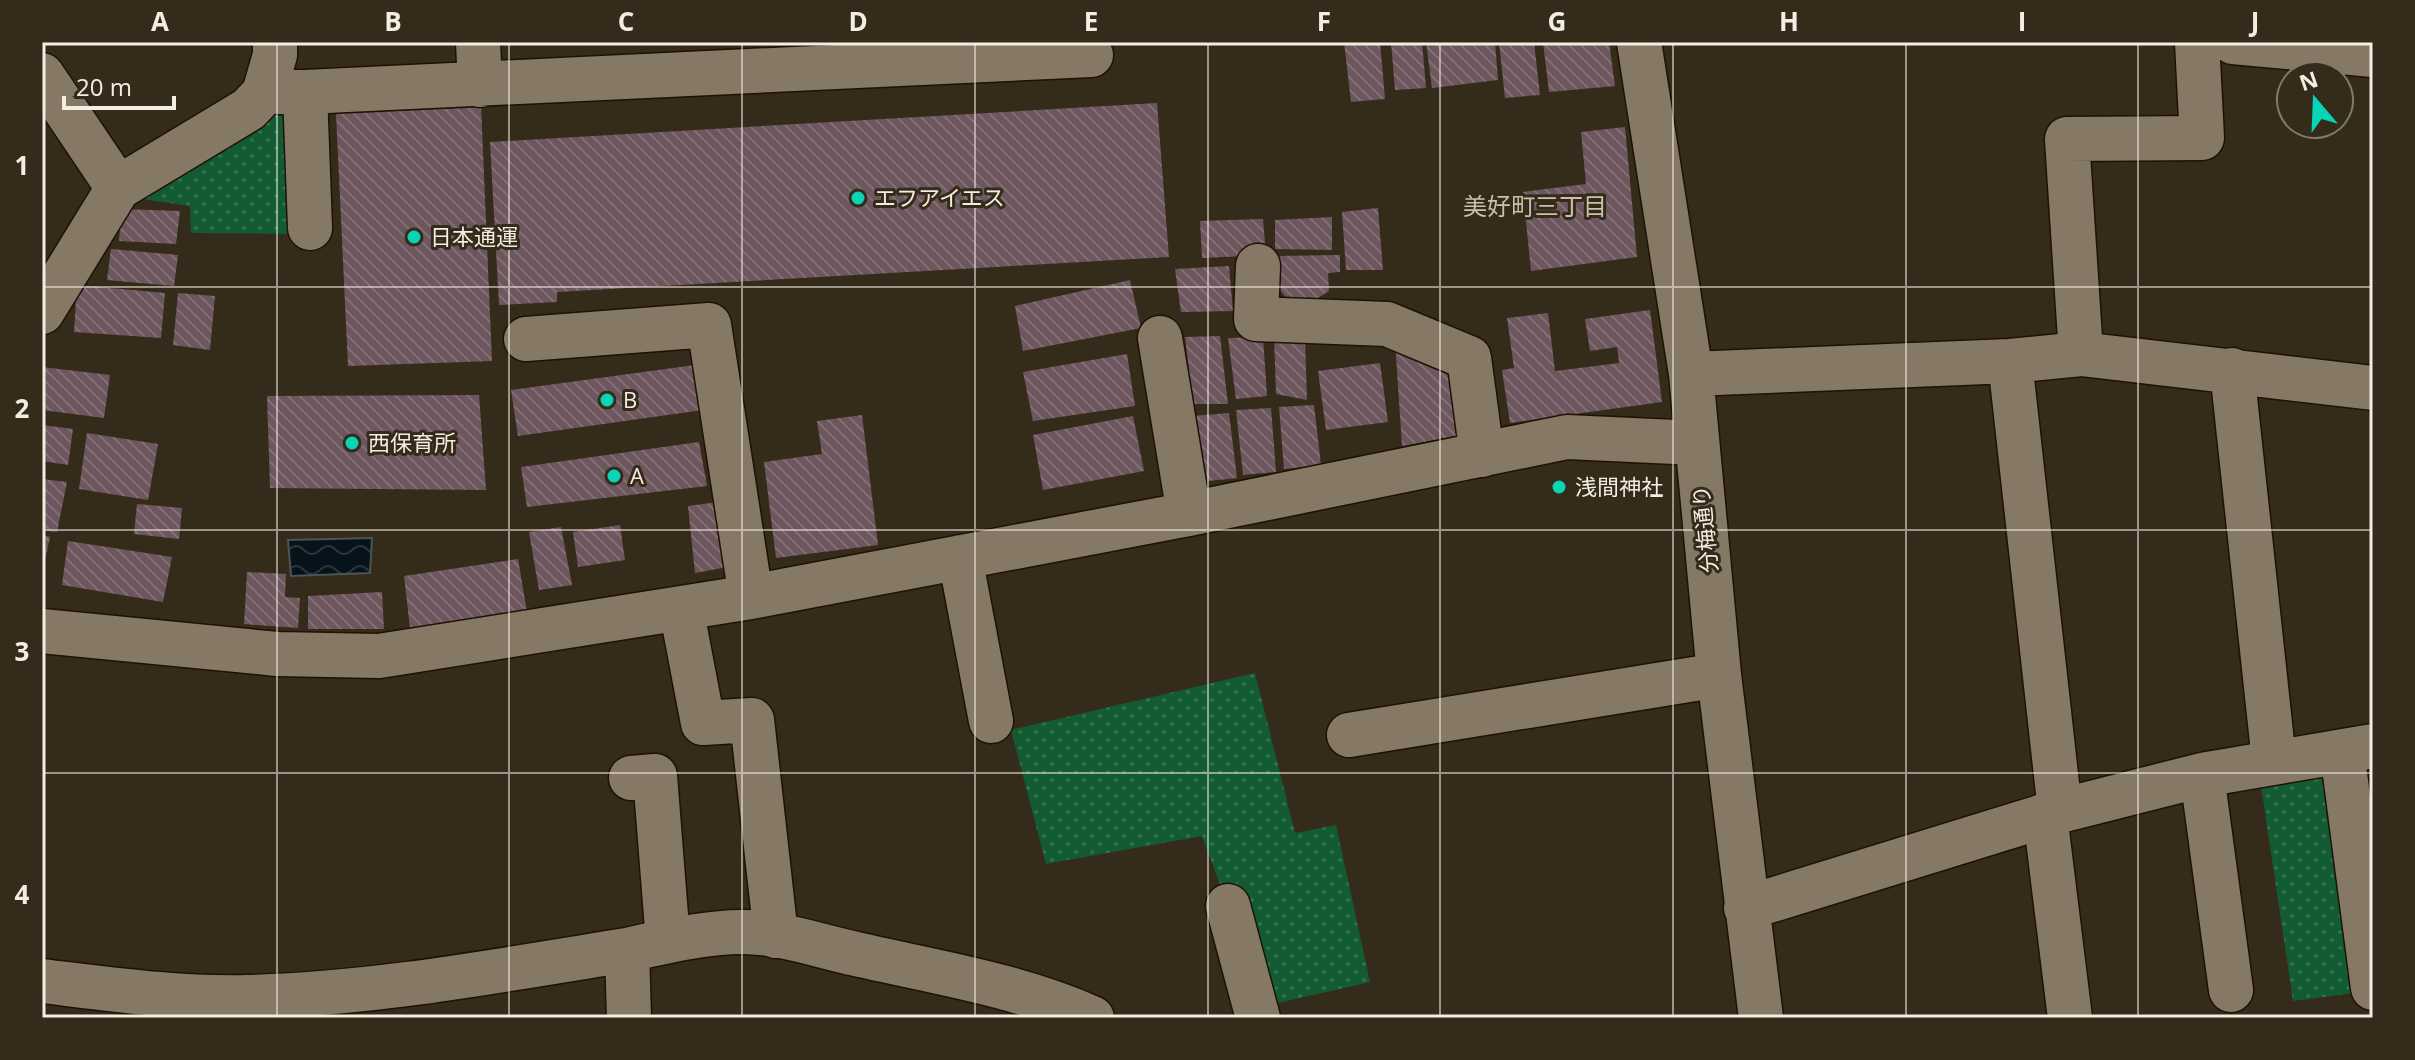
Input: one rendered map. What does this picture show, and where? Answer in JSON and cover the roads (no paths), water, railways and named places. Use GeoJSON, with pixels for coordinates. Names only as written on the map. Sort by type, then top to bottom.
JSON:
{"type":"FeatureCollection","features":[{"type":"Feature","properties":{"kind":"street"},"geometry":{"type":"LineString","coordinates":[[275,42],[275,55],[310,228]]}},
{"type":"Feature","properties":{"kind":"street"},"geometry":{"type":"LineString","coordinates":[[478,42],[480,85]]}},
{"type":"Feature","properties":{"kind":"street","name":"分梅通り"},"geometry":{"type":"LineString","coordinates":[[1639,42],[1691,374],[1719,675],[1761,1018]]}},
{"type":"Feature","properties":{"kind":"street"},"geometry":{"type":"LineString","coordinates":[[2081,354],[2067,133],[2202,138],[2197,42]]}},
{"type":"Feature","properties":{"kind":"street"},"geometry":{"type":"LineString","coordinates":[[2233,42],[2373,55]]}},
{"type":"Feature","properties":{"kind":"street"},"geometry":{"type":"LineString","coordinates":[[42,312],[118,188],[249,109],[284,92],[1091,55]]}},
{"type":"Feature","properties":{"kind":"street"},"geometry":{"type":"LineString","coordinates":[[42,75],[118,188]]}},
{"type":"Feature","properties":{"kind":"street"},"geometry":{"type":"LineString","coordinates":[[1258,266],[1256,319],[1387,309],[1469,358],[1482,455]]}},
{"type":"Feature","properties":{"kind":"street"},"geometry":{"type":"LineString","coordinates":[[526,339],[709,325],[751,597]]}},
{"type":"Feature","properties":{"kind":"street"},"geometry":{"type":"LineString","coordinates":[[1160,338],[1189,514]]}},
{"type":"Feature","properties":{"kind":"street"},"geometry":{"type":"LineString","coordinates":[[1691,374],[2010,361],[2081,354],[2373,388]]}},
{"type":"Feature","properties":{"kind":"street"},"geometry":{"type":"LineString","coordinates":[[2010,361],[2070,1018]]}},
{"type":"Feature","properties":{"kind":"street"},"geometry":{"type":"LineString","coordinates":[[2232,370],[2274,761]]}},
{"type":"Feature","properties":{"kind":"street"},"geometry":{"type":"LineString","coordinates":[[42,631],[277,654],[379,656],[751,597],[1189,514],[1567,437],[1697,443]]}},
{"type":"Feature","properties":{"kind":"street"},"geometry":{"type":"LineString","coordinates":[[960,557],[991,721]]}},
{"type":"Feature","properties":{"kind":"street"},"geometry":{"type":"LineString","coordinates":[[681,608],[703,723],[752,720],[776,936]]}},
{"type":"Feature","properties":{"kind":"street"},"geometry":{"type":"LineString","coordinates":[[1349,735],[1719,675]]}},
{"type":"Feature","properties":{"kind":"street"},"geometry":{"type":"LineString","coordinates":[[1746,908],[2053,813],[2202,775],[2357,748],[2373,988]]}},
{"type":"Feature","properties":{"kind":"street"},"geometry":{"type":"LineString","coordinates":[[2202,775],[2231,990]]}},
{"type":"Feature","properties":{"kind":"street"},"geometry":{"type":"LineString","coordinates":[[629,1018],[648,946],[655,776],[631,778]]}},
{"type":"Feature","properties":{"kind":"street"},"geometry":{"type":"LineString","coordinates":[[1228,906],[1258,1018]]}},
{"type":"Feature","properties":{"kind":"street"},"geometry":{"type":"LineString","coordinates":[[42,981],[176,996],[247,997],[365,990],[742,932],[776,936],[969,979],[1055,1002],[1092,1018]]}},
{"type":"Feature","properties":{"kind":"water"},"geometry":{"type":"Polygon","coordinates":[[[372,538],[370,573],[291,576],[288,540],[372,538]]]}},
{"type":"Feature","properties":{"kind":"place","name":"エフアイエス"},"geometry":{"type":"Point","coordinates":[858,198]}},
{"type":"Feature","properties":{"kind":"place","name":"日本通運"},"geometry":{"type":"Point","coordinates":[414,237]}},
{"type":"Feature","properties":{"kind":"place","name":"B"},"geometry":{"type":"Point","coordinates":[607,400]}},
{"type":"Feature","properties":{"kind":"place","name":"西保育所"},"geometry":{"type":"Point","coordinates":[352,443]}},
{"type":"Feature","properties":{"kind":"place","name":"A"},"geometry":{"type":"Point","coordinates":[614,476]}},
{"type":"Feature","properties":{"kind":"place","name":"浅間神社"},"geometry":{"type":"Point","coordinates":[1559,487]}},
{"type":"Feature","properties":{"kind":"district","name":"美好町三丁目"},"geometry":{"type":"Point","coordinates":[1535,207]}}]}
